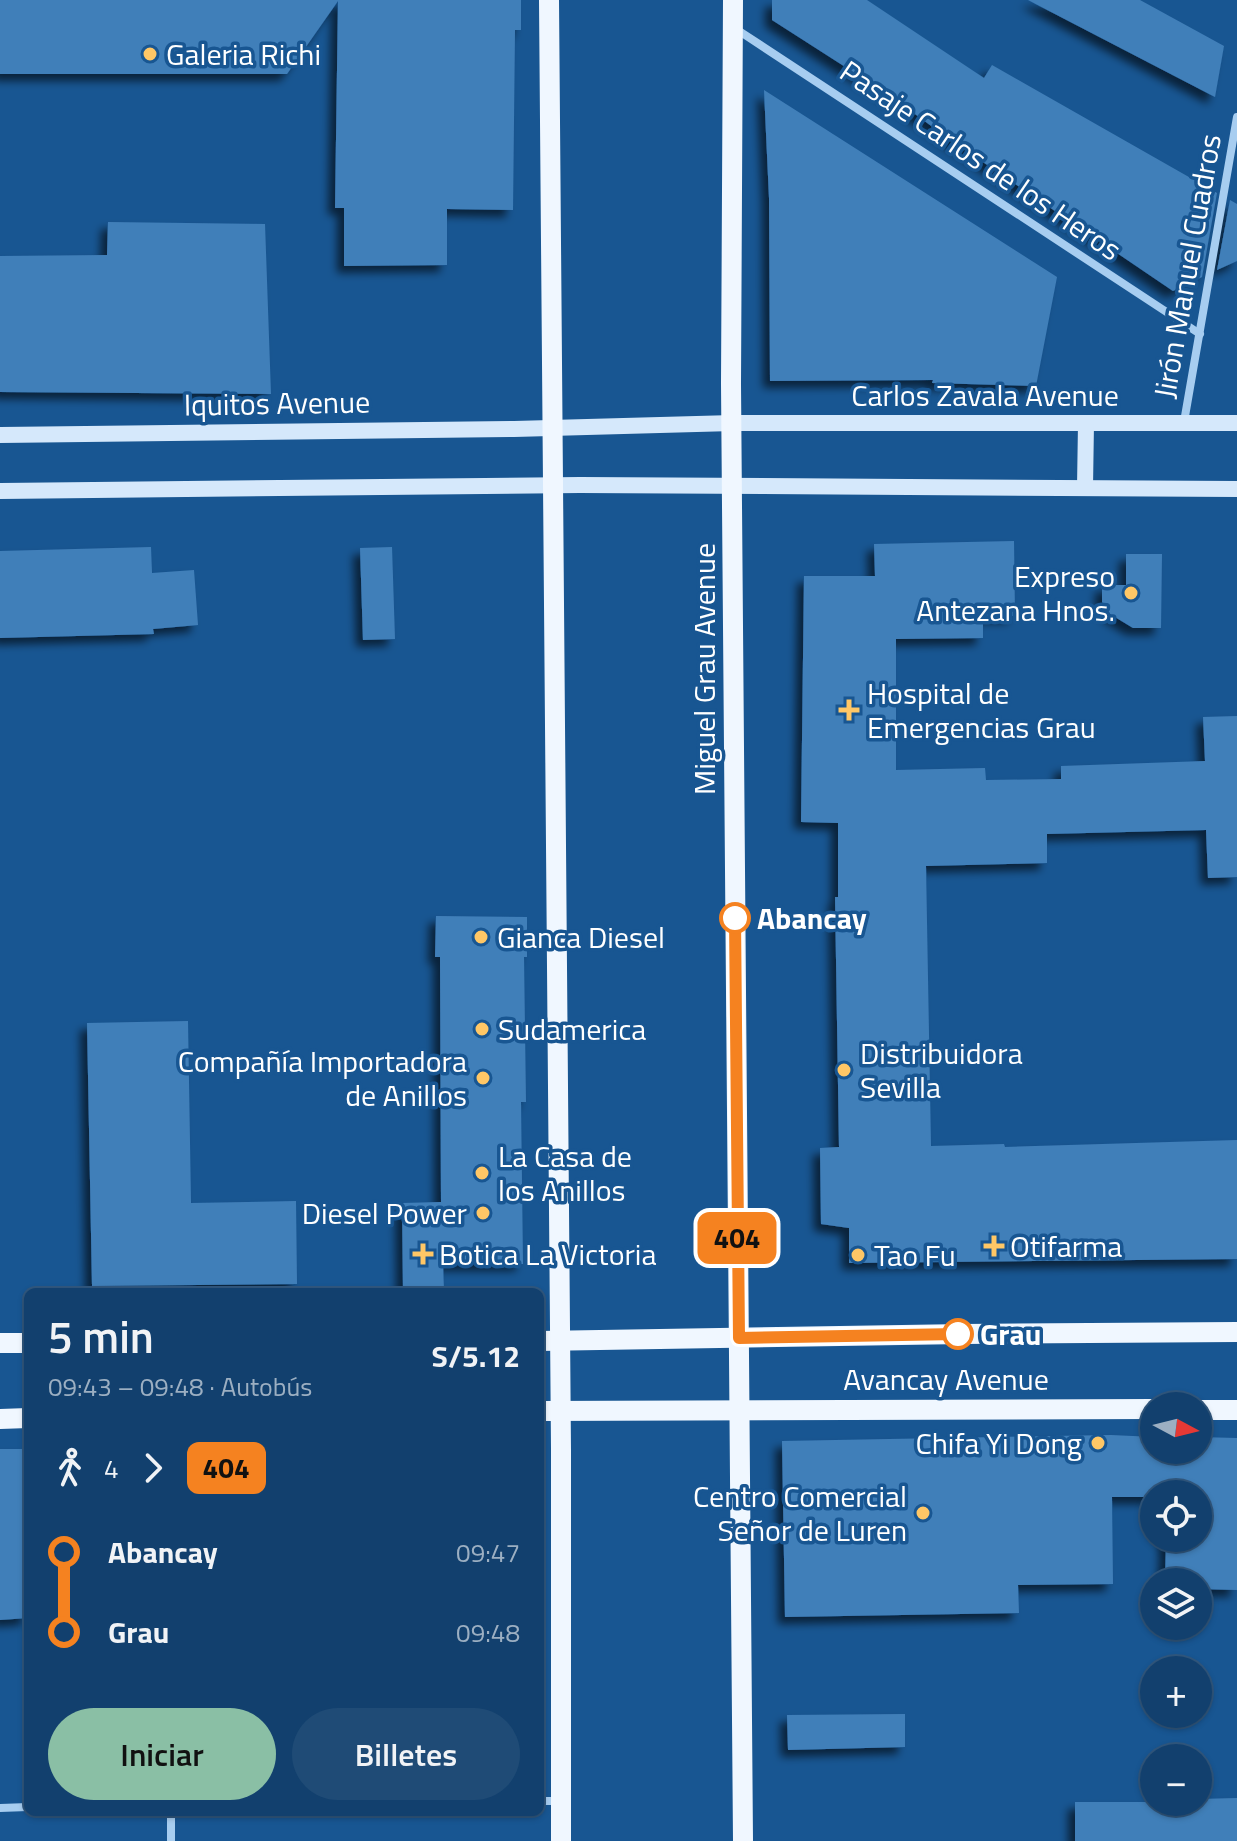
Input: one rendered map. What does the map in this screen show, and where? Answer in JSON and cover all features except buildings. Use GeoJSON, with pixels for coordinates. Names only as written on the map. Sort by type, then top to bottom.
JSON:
{"type":"FeatureCollection","features":[{"type":"Feature","properties":{"kind":"main road"},"geometry":{"type":"LineString","coordinates":[[549,0],[554,427],[550,1801],[561,1841]]}},
{"type":"Feature","properties":{"kind":"main road","name":"Miguel Grau Avenue"},"geometry":{"type":"LineString","coordinates":[[731,1409],[723,423],[733,0]]}},
{"type":"Feature","properties":{"kind":"main road"},"geometry":{"type":"LineString","coordinates":[[1085,487],[1086,423]]}},
{"type":"Feature","properties":{"kind":"main road","name":"Carlos Zavala Avenue"},"geometry":{"type":"LineString","coordinates":[[579,426],[1237,423]]}},
{"type":"Feature","properties":{"kind":"main road","name":"Iquitos Avenue"},"geometry":{"type":"LineString","coordinates":[[0,435],[579,426]]}},
{"type":"Feature","properties":{"kind":"main road"},"geometry":{"type":"LineString","coordinates":[[0,491],[723,484],[1237,489]]}},
{"type":"Feature","properties":{"kind":"main road"},"geometry":{"type":"LineString","coordinates":[[550,1341],[1237,1332]]}},
{"type":"Feature","properties":{"kind":"main road"},"geometry":{"type":"LineString","coordinates":[[0,1343],[24,1343]]}},
{"type":"Feature","properties":{"kind":"main road"},"geometry":{"type":"LineString","coordinates":[[731,1409],[743,1841]]}},
{"type":"Feature","properties":{"kind":"main road","name":"Avancay Avenue"},"geometry":{"type":"LineString","coordinates":[[550,1411],[1140,1409]]}},
{"type":"Feature","properties":{"kind":"main road"},"geometry":{"type":"LineString","coordinates":[[1212,1410],[1237,1410]]}},
{"type":"Feature","properties":{"kind":"main road"},"geometry":{"type":"LineString","coordinates":[[0,1419],[24,1418]]}},
{"type":"Feature","properties":{"kind":"street","name":"Pasaje Carlos de los Heros"},"geometry":{"type":"LineString","coordinates":[[733,27],[1200,334]]}},
{"type":"Feature","properties":{"kind":"street","name":"Jirón Manuel Cuadros"},"geometry":{"type":"LineString","coordinates":[[1184,423],[1237,117]]}},
{"type":"Feature","properties":{"kind":"street"},"geometry":{"type":"LineString","coordinates":[[0,1808],[24,1807]]}},
{"type":"Feature","properties":{"kind":"street"},"geometry":{"type":"LineString","coordinates":[[171,1816],[171,1841]]}},
{"type":"Feature","properties":{"kind":"bus line","name":"404"},"geometry":{"type":"LineString","coordinates":[[735,918],[739,1338],[958,1334]]}},
{"type":"Feature","properties":{"kind":"place","name":"Galeria Richi"},"geometry":{"type":"Point","coordinates":[150,54]}},
{"type":"Feature","properties":{"kind":"place","name":"Expreso Antezana Hnos."},"geometry":{"type":"Point","coordinates":[1131,593]}},
{"type":"Feature","properties":{"kind":"place","name":"Hospital de Emergencias Grau"},"geometry":{"type":"Point","coordinates":[849,710]}},
{"type":"Feature","properties":{"kind":"place","name":"Abancay"},"geometry":{"type":"Point","coordinates":[735,918]}},
{"type":"Feature","properties":{"kind":"place","name":"Gianca Diesel"},"geometry":{"type":"Point","coordinates":[481,937]}},
{"type":"Feature","properties":{"kind":"place","name":"Sudamerica"},"geometry":{"type":"Point","coordinates":[482,1029]}},
{"type":"Feature","properties":{"kind":"place","name":"Distribuidora Sevilla"},"geometry":{"type":"Point","coordinates":[844,1070]}},
{"type":"Feature","properties":{"kind":"place","name":"Compañía Importadora de Anillos"},"geometry":{"type":"Point","coordinates":[483,1078]}},
{"type":"Feature","properties":{"kind":"place","name":"La Casa de los Anillos"},"geometry":{"type":"Point","coordinates":[482,1173]}},
{"type":"Feature","properties":{"kind":"place","name":"Diesel Power"},"geometry":{"type":"Point","coordinates":[483,1213]}},
{"type":"Feature","properties":{"kind":"place","name":"Otifarma"},"geometry":{"type":"Point","coordinates":[994,1246]}},
{"type":"Feature","properties":{"kind":"place","name":"Botica La Victoria"},"geometry":{"type":"Point","coordinates":[423,1254]}},
{"type":"Feature","properties":{"kind":"place","name":"Tao Fu"},"geometry":{"type":"Point","coordinates":[858,1255]}},
{"type":"Feature","properties":{"kind":"place","name":"Grau"},"geometry":{"type":"Point","coordinates":[958,1334]}},
{"type":"Feature","properties":{"kind":"place","name":"Chifa Yi Dong"},"geometry":{"type":"Point","coordinates":[1098,1443]}},
{"type":"Feature","properties":{"kind":"place","name":"Centro Comercial Señor de Luren"},"geometry":{"type":"Point","coordinates":[923,1513]}}]}
